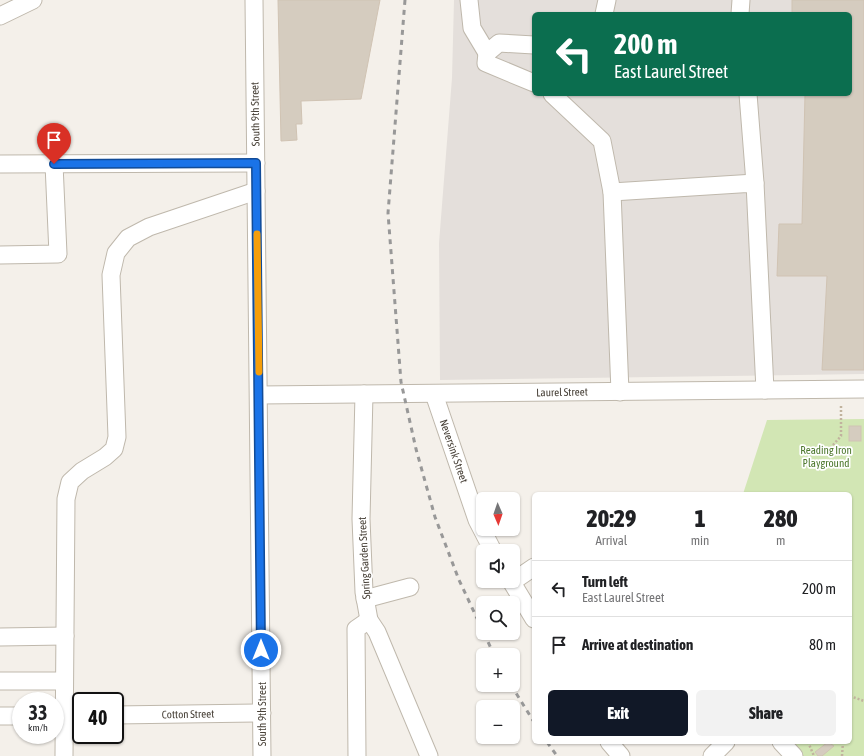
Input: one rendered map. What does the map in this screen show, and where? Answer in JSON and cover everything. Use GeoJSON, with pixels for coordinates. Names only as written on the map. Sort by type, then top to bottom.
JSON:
{"type":"FeatureCollection","features":[{"type":"Feature","properties":{"kind":"street"},"geometry":{"type":"LineString","coordinates":[[0,16],[32,0]]}},
{"type":"Feature","properties":{"kind":"street","name":"South 9th Street"},"geometry":{"type":"LineString","coordinates":[[254,0],[262,756]]}},
{"type":"Feature","properties":{"kind":"street"},"geometry":{"type":"LineString","coordinates":[[469,0],[472,28],[487,53],[486,63],[532,82]]}},
{"type":"Feature","properties":{"kind":"street"},"geometry":{"type":"LineString","coordinates":[[604,12],[607,0]]}},
{"type":"Feature","properties":{"kind":"street"},"geometry":{"type":"LineString","coordinates":[[740,12],[741,0]]}},
{"type":"Feature","properties":{"kind":"street"},"geometry":{"type":"LineString","coordinates":[[487,53],[499,43],[532,45]]}},
{"type":"Feature","properties":{"kind":"street"},"geometry":{"type":"LineString","coordinates":[[554,96],[602,141],[612,192],[620,392]]}},
{"type":"Feature","properties":{"kind":"street"},"geometry":{"type":"LineString","coordinates":[[748,96],[756,183],[765,390]]}},
{"type":"Feature","properties":{"kind":"street"},"geometry":{"type":"LineString","coordinates":[[0,164],[256,163]]}},
{"type":"Feature","properties":{"kind":"street"},"geometry":{"type":"LineString","coordinates":[[0,255],[58,254],[54,164]]}},
{"type":"Feature","properties":{"kind":"street"},"geometry":{"type":"LineString","coordinates":[[612,192],[756,183]]}},
{"type":"Feature","properties":{"kind":"street"},"geometry":{"type":"LineString","coordinates":[[63,692],[65,636],[66,499],[70,482],[82,471],[105,457],[114,449],[117,437],[112,275],[116,253],[128,238],[149,227],[256,191]]}},
{"type":"Feature","properties":{"kind":"street","name":"Laurel Street"},"geometry":{"type":"LineString","coordinates":[[259,395],[864,389]]}},
{"type":"Feature","properties":{"kind":"street","name":"Spring Garden Street"},"geometry":{"type":"LineString","coordinates":[[364,394],[361,518],[365,599],[369,620],[377,632],[429,756]]}},
{"type":"Feature","properties":{"kind":"street","name":"Neversink Street"},"geometry":{"type":"LineString","coordinates":[[434,394],[477,520],[490,544]]}},
{"type":"Feature","properties":{"kind":"street"},"geometry":{"type":"LineString","coordinates":[[520,576],[532,568]]}},
{"type":"Feature","properties":{"kind":"street"},"geometry":{"type":"LineString","coordinates":[[365,599],[410,587]]}},
{"type":"Feature","properties":{"kind":"street"},"geometry":{"type":"LineString","coordinates":[[516,588],[532,616]]}},
{"type":"Feature","properties":{"kind":"street"},"geometry":{"type":"LineString","coordinates":[[357,756],[356,629],[369,620]]}},
{"type":"Feature","properties":{"kind":"street"},"geometry":{"type":"LineString","coordinates":[[0,637],[65,636]]}},
{"type":"Feature","properties":{"kind":"street"},"geometry":{"type":"LineString","coordinates":[[0,681],[64,681]]}},
{"type":"Feature","properties":{"kind":"street","name":"Cotton Street"},"geometry":{"type":"LineString","coordinates":[[124,715],[262,713]]}},
{"type":"Feature","properties":{"kind":"street"},"geometry":{"type":"LineString","coordinates":[[0,716],[12,716]]}},
{"type":"Feature","properties":{"kind":"street"},"geometry":{"type":"LineString","coordinates":[[63,744],[64,756]]}},
{"type":"Feature","properties":{"kind":"street"},"geometry":{"type":"LineString","coordinates":[[611,744],[621,756]]}},
{"type":"Feature","properties":{"kind":"street"},"geometry":{"type":"LineString","coordinates":[[712,756],[724,744]]}},
{"type":"Feature","properties":{"kind":"street"},"geometry":{"type":"LineString","coordinates":[[783,744],[794,756]]}},
{"type":"Feature","properties":{"kind":"path"},"geometry":{"type":"LineString","coordinates":[[825,454],[841,436],[841,389]]}},
{"type":"Feature","properties":{"kind":"path"},"geometry":{"type":"LineString","coordinates":[[852,697],[864,701]]}},
{"type":"Feature","properties":{"kind":"path"},"geometry":{"type":"LineString","coordinates":[[809,744],[814,756]]}},
{"type":"Feature","properties":{"kind":"path"},"geometry":{"type":"LineString","coordinates":[[842,756],[843,744]]}},
{"type":"Feature","properties":{"kind":"shaded area"},"geometry":{"type":"Polygon","coordinates":[[[454,0],[864,0],[864,374],[440,380],[439,243],[452,78],[454,0]]]}},
{"type":"Feature","properties":{"kind":"green space","name":"Reading Iron Playground"},"geometry":{"type":"Polygon","coordinates":[[[864,419],[864,756],[799,756],[787,744],[852,744],[852,492],[744,492],[767,420],[864,419]]]}},
{"type":"Feature","properties":{"kind":"building"},"geometry":{"type":"Polygon","coordinates":[[[278,0],[380,0],[361,99],[301,101],[302,124],[296,124],[297,140],[281,141],[278,0]]]}},
{"type":"Feature","properties":{"kind":"building"},"geometry":{"type":"Polygon","coordinates":[[[792,0],[864,0],[864,370],[822,370],[827,276],[777,276],[779,224],[802,224],[805,96],[852,96],[852,12],[792,12],[792,0]]]}},
{"type":"Feature","properties":{"kind":"building"},"geometry":{"type":"Polygon","coordinates":[[[849,426],[861,426],[861,441],[849,441],[849,426]]]}},
{"type":"Feature","properties":{"kind":"building"},"geometry":{"type":"Polygon","coordinates":[[[825,744],[831,744],[834,746],[822,756],[818,756],[815,752],[825,744]]]}},
{"type":"Feature","properties":{"kind":"railway"},"geometry":{"type":"LineString","coordinates":[[405,0],[388,213],[401,382],[416,449],[435,517],[459,580],[476,616]]}},
{"type":"Feature","properties":{"kind":"railway"},"geometry":{"type":"LineString","coordinates":[[487,640],[491,648]]}},
{"type":"Feature","properties":{"kind":"railway"},"geometry":{"type":"LineString","coordinates":[[515,692],[532,719]]}},
{"type":"Feature","properties":{"kind":"railway"},"geometry":{"type":"LineString","coordinates":[[548,744],[557,756]]}},
{"type":"Feature","properties":{"kind":"slow traffic"},"geometry":{"type":"LineString","coordinates":[[257,234],[259,372]]}},
{"type":"Feature","properties":{"kind":"route"},"geometry":{"type":"LineString","coordinates":[[54,164],[256,163],[260,411],[261,650]]}}]}
